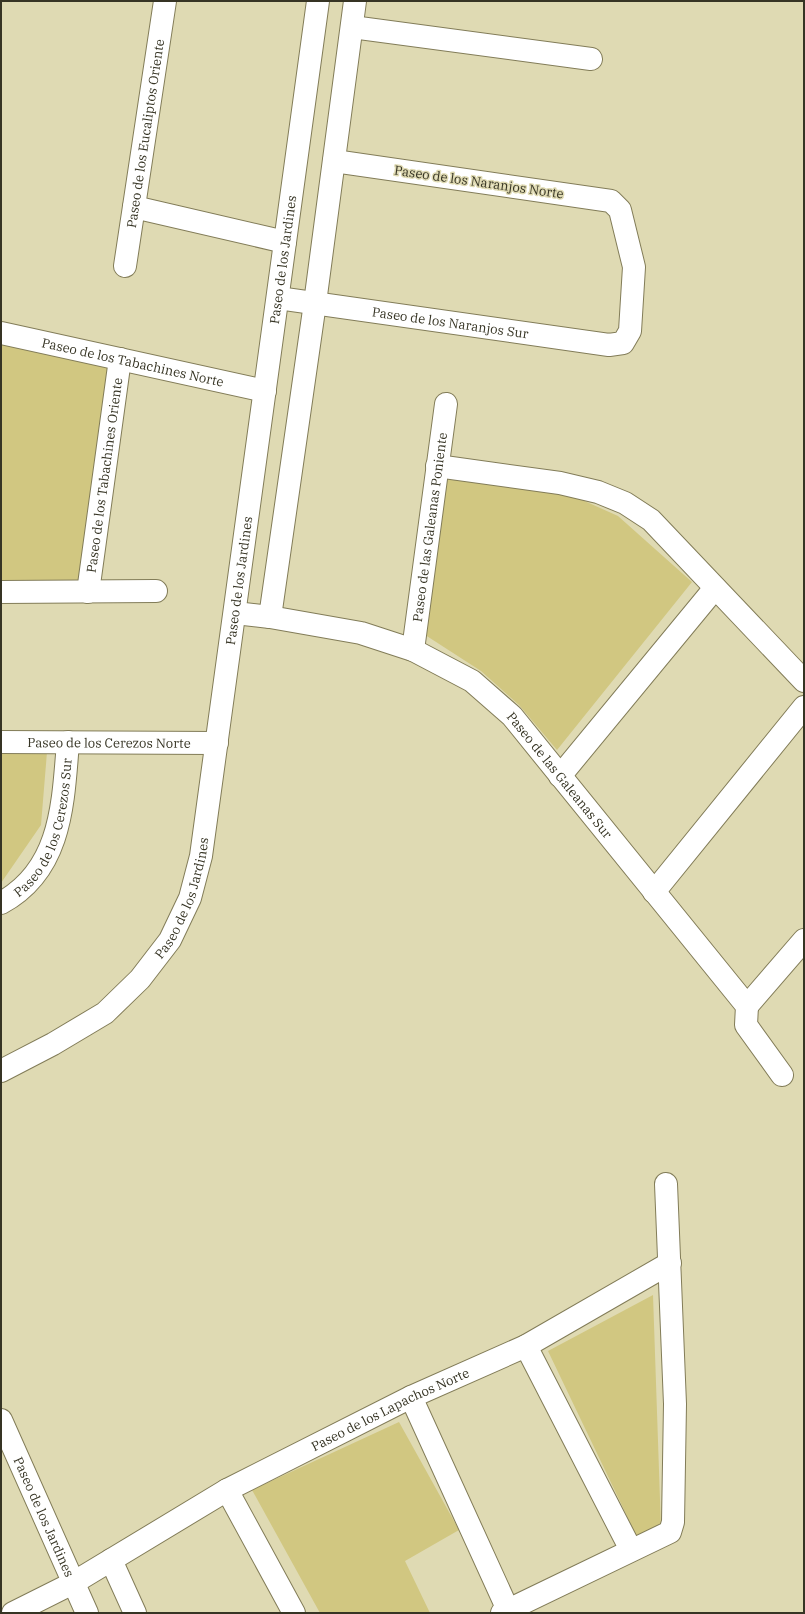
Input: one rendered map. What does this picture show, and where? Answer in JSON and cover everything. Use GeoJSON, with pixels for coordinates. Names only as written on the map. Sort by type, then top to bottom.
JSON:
{"type":"FeatureCollection","features":[{"type":"Feature","properties":{"kind":"street","name":"Paseo de los Eucaliptos Oriente"},"geometry":{"type":"LineString","coordinates":[[125,266],[165,1]]}},
{"type":"Feature","properties":{"kind":"street","name":"Paseo de los Jardines"},"geometry":{"type":"LineString","coordinates":[[1,1071],[53,1044],[105,1013],[140,980],[170,940],[190,898],[201,856],[318,1]]}},
{"type":"Feature","properties":{"kind":"street"},"geometry":{"type":"LineString","coordinates":[[270,617],[316,303],[355,1]]}},
{"type":"Feature","properties":{"kind":"street"},"geometry":{"type":"LineString","coordinates":[[352,27],[591,59]]}},
{"type":"Feature","properties":{"kind":"street","name":"Paseo de los Naranjos Norte"},"geometry":{"type":"LineString","coordinates":[[334,161],[611,201],[620,210],[634,267],[630,331],[623,343]]}},
{"type":"Feature","properties":{"kind":"street"},"geometry":{"type":"LineString","coordinates":[[134,208],[285,242]]}},
{"type":"Feature","properties":{"kind":"street","name":"Paseo de los Naranjos Sur"},"geometry":{"type":"LineString","coordinates":[[278,298],[609,345],[623,343]]}},
{"type":"Feature","properties":{"kind":"street","name":"Paseo de los Tabachines Norte"},"geometry":{"type":"LineString","coordinates":[[1,333],[265,391]]}},
{"type":"Feature","properties":{"kind":"street","name":"Paseo de los Tabachines Oriente"},"geometry":{"type":"LineString","coordinates":[[88,592],[120,359]]}},
{"type":"Feature","properties":{"kind":"street","name":"Paseo de las Galeanas Poniente"},"geometry":{"type":"LineString","coordinates":[[413,650],[446,404]]}},
{"type":"Feature","properties":{"kind":"street"},"geometry":{"type":"LineString","coordinates":[[437,466],[560,484],[598,492],[625,503],[651,520],[804,681]]}},
{"type":"Feature","properties":{"kind":"street"},"geometry":{"type":"LineString","coordinates":[[560,776],[715,588]]}},
{"type":"Feature","properties":{"kind":"street"},"geometry":{"type":"LineString","coordinates":[[1,592],[156,591]]}},
{"type":"Feature","properties":{"kind":"street","name":"Paseo de las Galeanas Sur"},"geometry":{"type":"LineString","coordinates":[[234,613],[270,617],[361,633],[413,650],[472,681],[512,716],[747,1006]]}},
{"type":"Feature","properties":{"kind":"street"},"geometry":{"type":"LineString","coordinates":[[654,892],[804,707]]}},
{"type":"Feature","properties":{"kind":"street","name":"Paseo de los Cerezos Norte"},"geometry":{"type":"LineString","coordinates":[[1,742],[217,743]]}},
{"type":"Feature","properties":{"kind":"street","name":"Paseo de los Cerezos Sur"},"geometry":{"type":"LineString","coordinates":[[1,903],[12,897],[32,877],[48,854],[58,829],[63,801],[68,742]]}},
{"type":"Feature","properties":{"kind":"street"},"geometry":{"type":"LineString","coordinates":[[782,1075],[746,1025],[747,1006],[804,940]]}},
{"type":"Feature","properties":{"kind":"street"},"geometry":{"type":"LineString","coordinates":[[411,1397],[505,1612],[670,1532],[674,1522],[675,1404],[666,1184]]}},
{"type":"Feature","properties":{"kind":"street","name":"Paseo de los Lapachos Norte"},"geometry":{"type":"LineString","coordinates":[[13,1613],[73,1583],[227,1490],[411,1397],[526,1346],[670,1263]]}},
{"type":"Feature","properties":{"kind":"street"},"geometry":{"type":"LineString","coordinates":[[526,1346],[631,1550]]}},
{"type":"Feature","properties":{"kind":"street","name":"Paseo de los Jardines"},"geometry":{"type":"LineString","coordinates":[[1,1420],[87,1613]]}},
{"type":"Feature","properties":{"kind":"street"},"geometry":{"type":"LineString","coordinates":[[227,1490],[294,1613]]}},
{"type":"Feature","properties":{"kind":"street"},"geometry":{"type":"LineString","coordinates":[[111,1560],[135,1613]]}},
{"type":"Feature","properties":{"kind":"shaded area"},"geometry":{"type":"Polygon","coordinates":[[[1,333],[120,359],[88,592],[1,592],[1,333]]]}},
{"type":"Feature","properties":{"kind":"shaded area"},"geometry":{"type":"Polygon","coordinates":[[[443,476],[560,490],[618,516],[692,582],[557,750],[519,705],[481,671],[419,631],[443,476]]]}},
{"type":"Feature","properties":{"kind":"shaded area"},"geometry":{"type":"Polygon","coordinates":[[[1,752],[47,752],[41,825],[1,883],[1,752]]]}},
{"type":"Feature","properties":{"kind":"shaded area"},"geometry":{"type":"Polygon","coordinates":[[[653,1295],[661,1529],[638,1539],[548,1351],[653,1295]]]}},
{"type":"Feature","properties":{"kind":"shaded area"},"geometry":{"type":"Polygon","coordinates":[[[399,1422],[459,1530],[405,1561],[430,1613],[320,1613],[252,1490],[399,1422]]]}}]}
